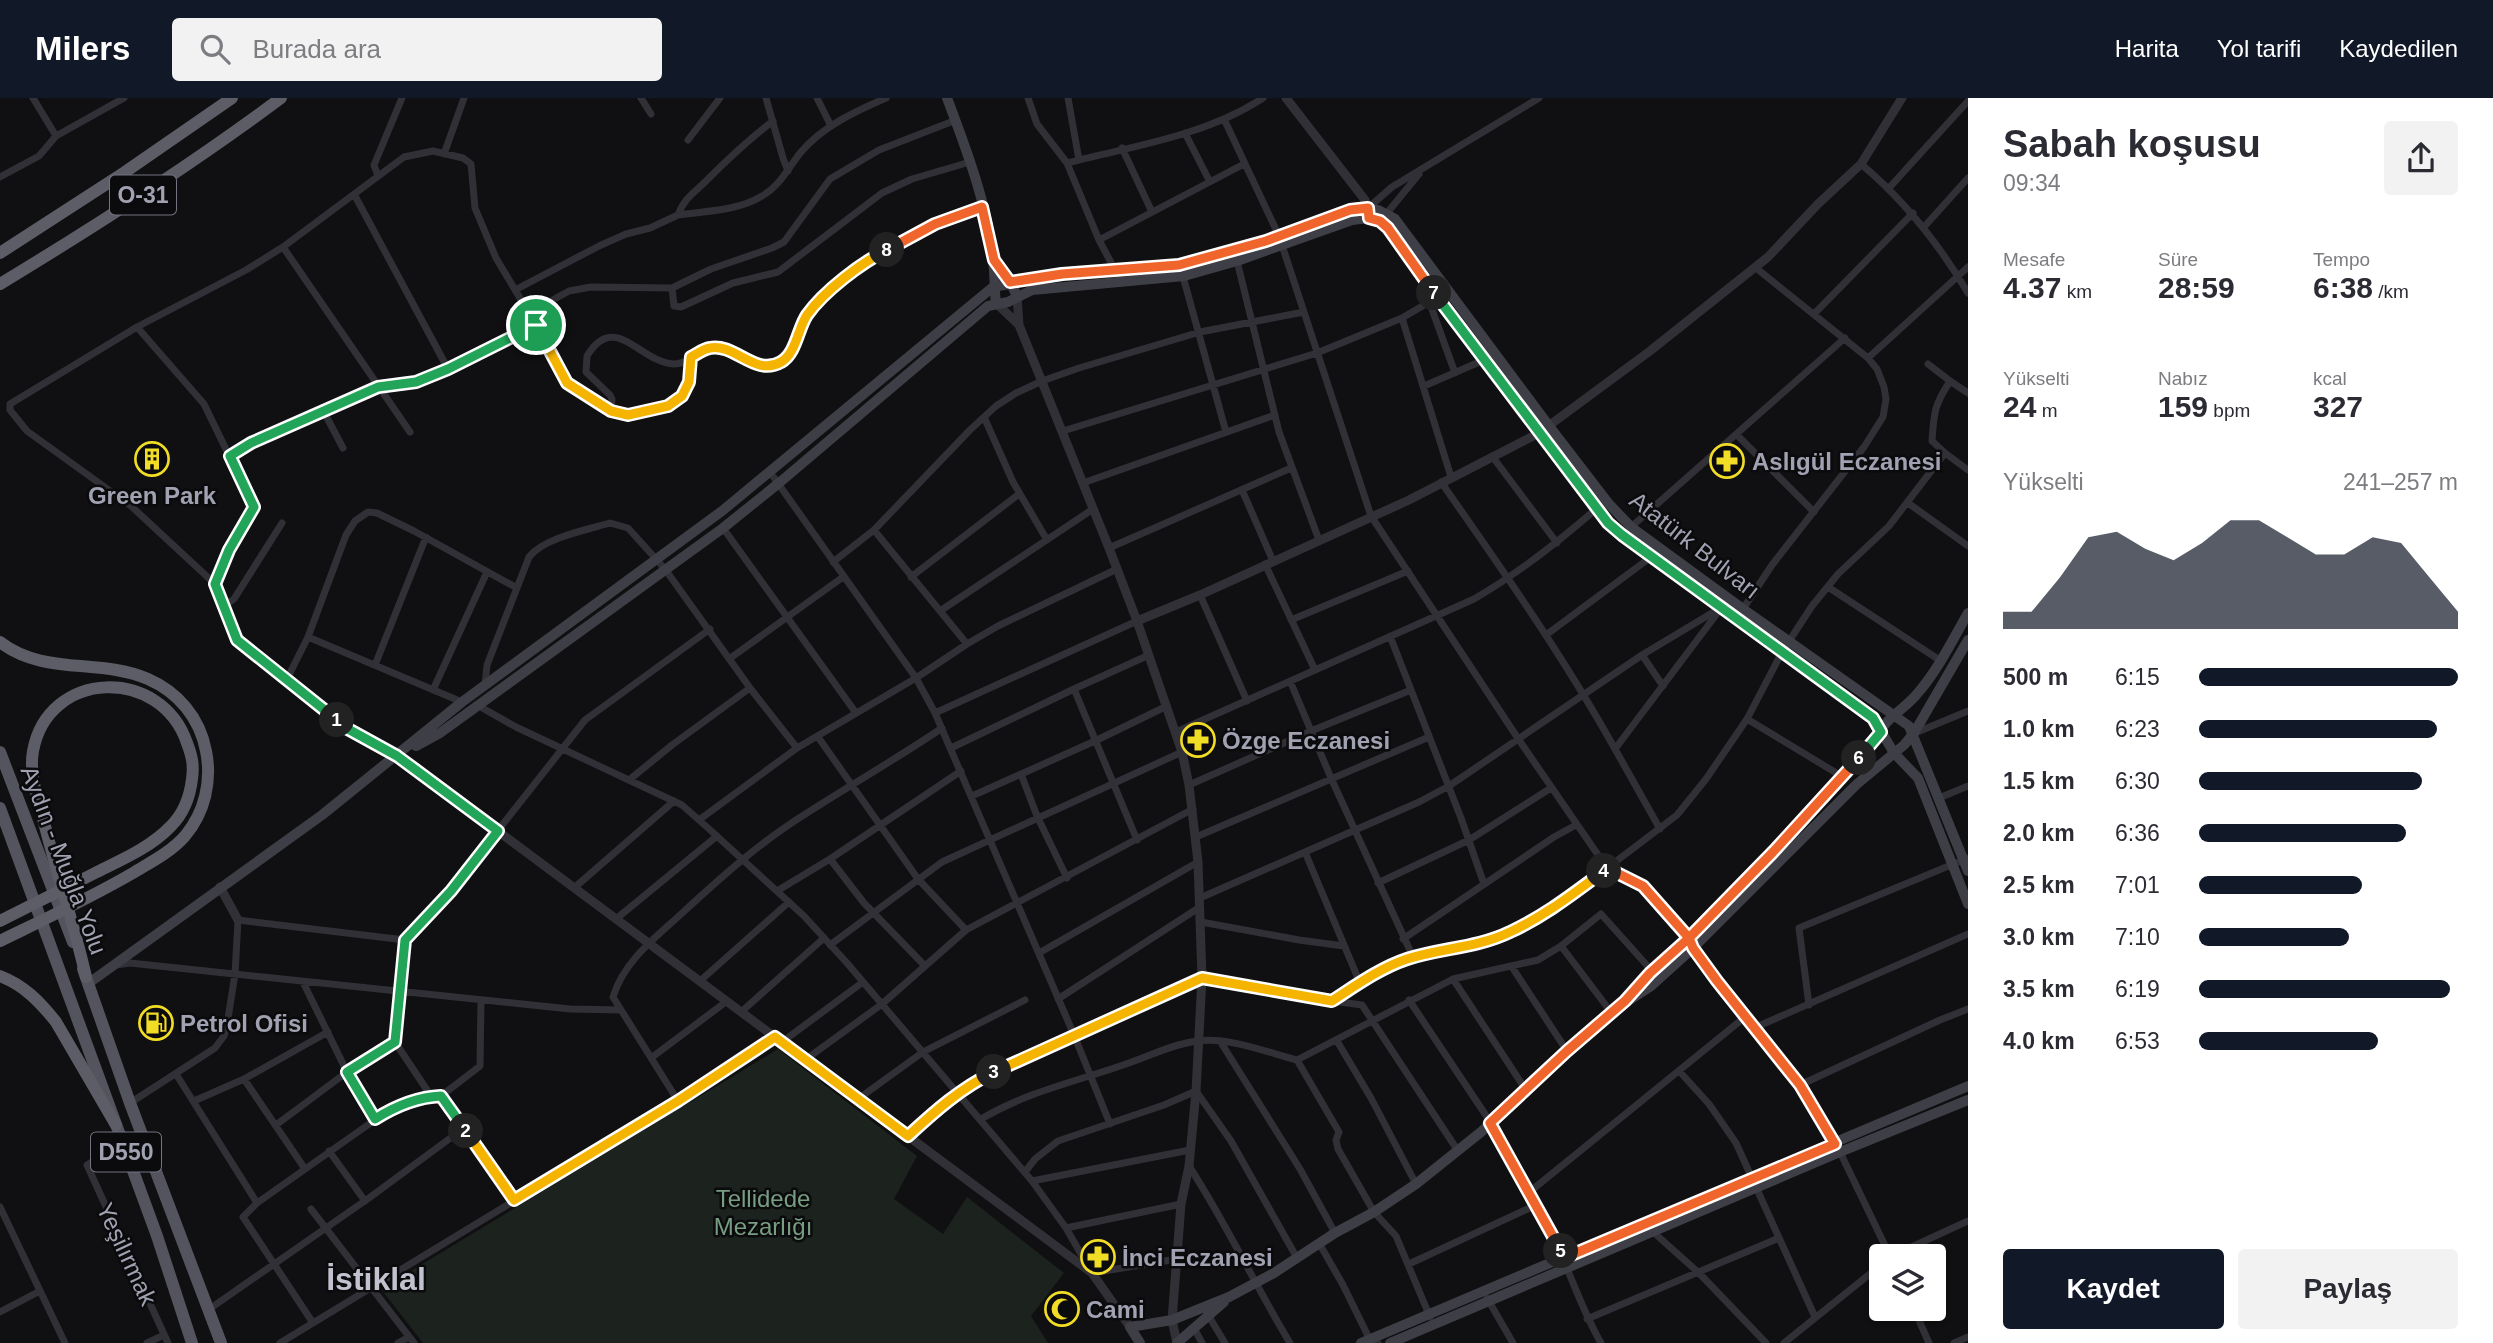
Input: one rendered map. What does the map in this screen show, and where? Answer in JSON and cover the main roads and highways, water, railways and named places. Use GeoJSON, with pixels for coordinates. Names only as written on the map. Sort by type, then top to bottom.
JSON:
{"type":"FeatureCollection","features":[{"type":"Feature","properties":{"kind":"highway","name":"O-31"},"geometry":{"type":"LineString","coordinates":[[0,253],[232,98]]}},
{"type":"Feature","properties":{"kind":"highway","name":"O-31"},"geometry":{"type":"LineString","coordinates":[[0,284],[136,200],[218,145],[281,98]]}},
{"type":"Feature","properties":{"kind":"highway"},"geometry":{"type":"LineString","coordinates":[[0,642],[19,655],[39,662],[134,674],[165,688],[179,699],[192,715],[204,739],[209,767],[206,794],[198,816],[185,835],[168,852],[114,884],[0,941]]}},
{"type":"Feature","properties":{"kind":"highway"},"geometry":{"type":"LineString","coordinates":[[0,921],[105,868],[145,848],[173,825],[190,797],[194,763],[182,728],[162,704],[140,691],[108,686],[89,689],[70,697],[54,710],[39,730],[33,751],[31,772],[56,873],[77,937],[88,980]]}},
{"type":"Feature","properties":{"kind":"highway","name":"Aydın - Muğla Yolu"},"geometry":{"type":"LineString","coordinates":[[0,752],[88,980]]}},
{"type":"Feature","properties":{"kind":"highway","name":"Aydın - Muğla Yolu"},"geometry":{"type":"LineString","coordinates":[[0,808],[116,1125]]}},
{"type":"Feature","properties":{"kind":"highway"},"geometry":{"type":"LineString","coordinates":[[0,976],[29,992],[50,1014],[116,1125]]}},
{"type":"Feature","properties":{"kind":"highway","name":"D550"},"geometry":{"type":"LineString","coordinates":[[88,980],[130,1103],[221,1343]]}},
{"type":"Feature","properties":{"kind":"highway","name":"D550"},"geometry":{"type":"LineString","coordinates":[[116,1125],[192,1343]]}},
{"type":"Feature","properties":{"kind":"main road"},"geometry":{"type":"LineString","coordinates":[[947,98],[970,162],[982,207],[994,260],[993,286],[996,303]]}},
{"type":"Feature","properties":{"kind":"main road"},"geometry":{"type":"LineString","coordinates":[[88,980],[114,965],[322,815],[462,702],[656,560],[770,472],[993,286],[1062,274],[1179,265],[1281,241],[1368,213]]}},
{"type":"Feature","properties":{"kind":"main road","name":"Atatürk Bulvarı"},"geometry":{"type":"LineString","coordinates":[[1368,213],[1387,213],[1395,219],[1549,426],[1609,504],[1631,527],[1740,614],[1782,652],[1873,718],[1894,753],[1918,778],[1968,904]]}},
{"type":"Feature","properties":{"kind":"main road","name":"Atatürk Bulvarı"},"geometry":{"type":"LineString","coordinates":[[1368,213],[1388,228],[1434,300],[1484,360],[1596,509],[1622,535],[1722,607],[1789,641],[1909,726],[1966,859],[1968,871]]}},
{"type":"Feature","properties":{"kind":"main road"},"geometry":{"type":"LineString","coordinates":[[397,756],[440,733],[723,528],[962,327],[996,303],[1008,302],[1031,290],[1184,276],[1237,261],[1281,241]]}},
{"type":"Feature","properties":{"kind":"main road"},"geometry":{"type":"LineString","coordinates":[[994,260],[1017,296]]}},
{"type":"Feature","properties":{"kind":"main road"},"geometry":{"type":"LineString","coordinates":[[1625,1001],[1651,986],[1917,694],[1941,661],[1968,613]]}},
{"type":"Feature","properties":{"kind":"main road"},"geometry":{"type":"LineString","coordinates":[[1138,1343],[1130,1327],[1172,1320],[1255,1284],[1335,1233],[1374,1212],[1458,1151],[1625,1001],[1652,971],[1691,943],[1914,733],[1968,640]]}},
{"type":"Feature","properties":{"kind":"main road"},"geometry":{"type":"LineString","coordinates":[[1390,1343],[1756,1188],[1968,1086]]}},
{"type":"Feature","properties":{"kind":"main road"},"geometry":{"type":"LineString","coordinates":[[1370,1342],[1427,1314],[1752,1177],[1968,1100]]}},
{"type":"Feature","properties":{"kind":"main road"},"geometry":{"type":"LineString","coordinates":[[1177,1343],[1229,1297]]}},
{"type":"Feature","properties":{"kind":"place","name":"Green Park"},"geometry":{"type":"Point","coordinates":[152,459]}},
{"type":"Feature","properties":{"kind":"place","name":"Aslıgül Eczanesi"},"geometry":{"type":"Point","coordinates":[1727,461]}},
{"type":"Feature","properties":{"kind":"place","name":"Özge Eczanesi"},"geometry":{"type":"Point","coordinates":[1198,740]}},
{"type":"Feature","properties":{"kind":"place","name":"Petrol Ofisi"},"geometry":{"type":"Point","coordinates":[156,1023]}},
{"type":"Feature","properties":{"kind":"place","name":"İnci Eczanesi"},"geometry":{"type":"Point","coordinates":[1098,1257]}},
{"type":"Feature","properties":{"kind":"place","name":"Cami"},"geometry":{"type":"Point","coordinates":[1062,1309]}},
{"type":"Feature","properties":{"kind":"district","name":"İstiklal"},"geometry":{"type":"Point","coordinates":[376,1279]}},
{"type":"Feature","properties":{"kind":"park label","name":"Tellidede Mezarlığı"},"geometry":{"type":"Point","coordinates":[763,1212]}}]}
